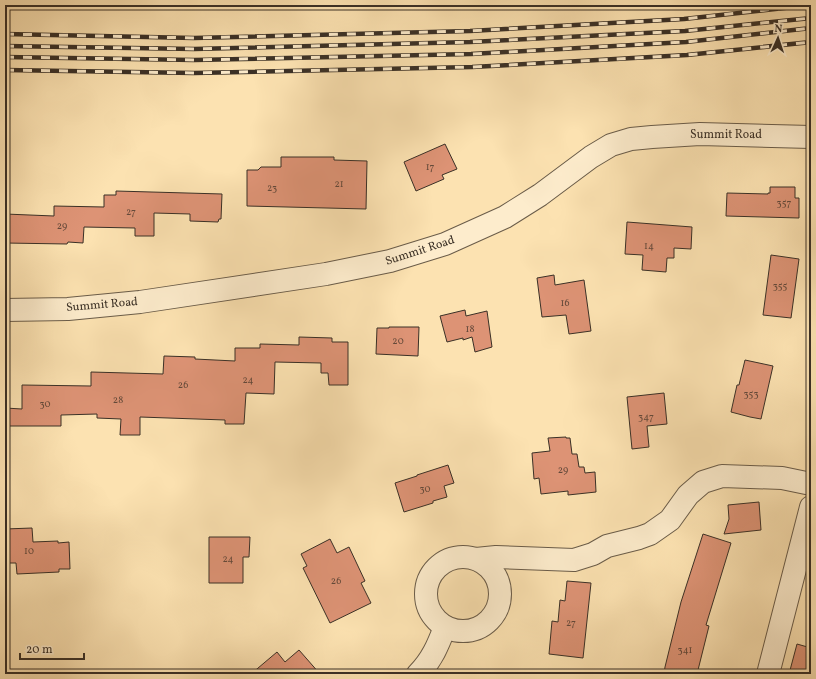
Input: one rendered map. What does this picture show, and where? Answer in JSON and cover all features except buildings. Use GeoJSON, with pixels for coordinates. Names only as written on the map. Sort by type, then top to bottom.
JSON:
{"type":"FeatureCollection","features":[{"type":"Feature","properties":{"kind":"street","name":"Summit Road"},"geometry":{"type":"LineString","coordinates":[[5,310],[68,309],[140,302],[326,274],[390,261],[445,244],[505,217],[540,195],[591,157],[611,145],[631,139],[652,136],[700,134],[811,136]]}},
{"type":"Feature","properties":{"kind":"street"},"geometry":{"type":"LineString","coordinates":[[476,559],[496,557],[574,560],[593,554],[607,546],[650,534],[670,520],[688,495],[703,482],[722,476],[782,478],[811,484]]}},
{"type":"Feature","properties":{"kind":"street"},"geometry":{"type":"LineString","coordinates":[[768,674],[811,507]]}},
{"type":"Feature","properties":{"kind":"street"},"geometry":{"type":"LineString","coordinates":[[464,556],[476,559],[486,564],[494,573],[499,582],[501,594],[498,609],[488,622],[475,629],[460,632],[445,627],[437,621],[428,607],[425,594],[427,582],[432,572],[441,563],[452,558],[464,556]]}},
{"type":"Feature","properties":{"kind":"street"},"geometry":{"type":"LineString","coordinates":[[418,674],[436,650],[445,627]]}},
{"type":"Feature","properties":{"kind":"railway"},"geometry":{"type":"LineString","coordinates":[[5,34],[194,38],[470,31],[684,19],[811,5]]}},
{"type":"Feature","properties":{"kind":"railway"},"geometry":{"type":"LineString","coordinates":[[5,46],[194,49],[470,42],[685,31],[811,18]]}},
{"type":"Feature","properties":{"kind":"railway"},"geometry":{"type":"LineString","coordinates":[[5,57],[194,60],[471,54],[686,42],[811,28]]}},
{"type":"Feature","properties":{"kind":"railway"},"geometry":{"type":"LineString","coordinates":[[5,70],[194,73],[472,67],[687,55],[811,42]]}}]}
